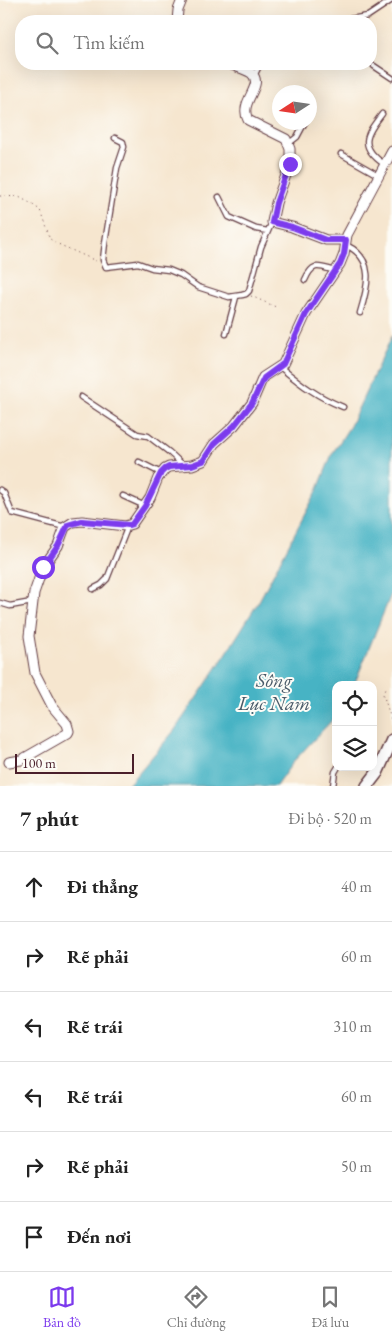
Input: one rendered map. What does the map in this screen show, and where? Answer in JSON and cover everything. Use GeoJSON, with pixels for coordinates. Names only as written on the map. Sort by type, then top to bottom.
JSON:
{"type":"FeatureCollection","features":[{"type":"Feature","properties":{"kind":"street"},"geometry":{"type":"LineString","coordinates":[[178,15],[182,0]]}},
{"type":"Feature","properties":{"kind":"street"},"geometry":{"type":"LineString","coordinates":[[244,70],[254,77],[256,85],[246,105],[245,111],[248,120],[282,136],[288,144],[291,155],[272,222],[292,227],[326,240],[345,242]]}},
{"type":"Feature","properties":{"kind":"street"},"geometry":{"type":"LineString","coordinates":[[9,762],[21,760],[68,734],[69,731],[67,724],[52,706],[33,666],[29,636],[32,602],[43,567],[58,546],[65,527],[73,522],[82,521],[132,524],[145,506],[161,473],[169,467],[192,465],[203,461],[214,444],[234,426],[252,403],[264,378],[280,367],[287,358],[306,314],[343,257],[345,242],[392,151]]}},
{"type":"Feature","properties":{"kind":"street"},"geometry":{"type":"LineString","coordinates":[[367,786],[377,773],[392,740]]}},
{"type":"Feature","properties":{"kind":"lane"},"geometry":{"type":"LineString","coordinates":[[370,15],[392,0]]}},
{"type":"Feature","properties":{"kind":"lane"},"geometry":{"type":"LineString","coordinates":[[377,68],[392,78]]}},
{"type":"Feature","properties":{"kind":"lane"},"geometry":{"type":"LineString","coordinates":[[254,77],[257,70]]}},
{"type":"Feature","properties":{"kind":"lane"},"geometry":{"type":"LineString","coordinates":[[382,114],[369,131],[367,141],[370,153],[384,164]]}},
{"type":"Feature","properties":{"kind":"lane"},"geometry":{"type":"LineString","coordinates":[[288,144],[297,137],[301,130]]}},
{"type":"Feature","properties":{"kind":"lane"},"geometry":{"type":"LineString","coordinates":[[115,138],[123,142],[124,148],[117,168],[105,242],[104,264],[108,267],[138,263],[152,268],[169,270],[198,287],[229,297],[236,297],[249,291],[272,222]]}},
{"type":"Feature","properties":{"kind":"lane"},"geometry":{"type":"LineString","coordinates":[[340,154],[378,175]]}},
{"type":"Feature","properties":{"kind":"lane"},"geometry":{"type":"LineString","coordinates":[[219,197],[230,217],[256,229],[268,231]]}},
{"type":"Feature","properties":{"kind":"lane"},"geometry":{"type":"LineString","coordinates":[[345,242],[363,258],[368,272],[360,313]]}},
{"type":"Feature","properties":{"kind":"lane"},"geometry":{"type":"LineString","coordinates":[[305,280],[310,269],[314,267],[335,270]]}},
{"type":"Feature","properties":{"kind":"lane"},"geometry":{"type":"LineString","coordinates":[[226,334],[236,297]]}},
{"type":"Feature","properties":{"kind":"lane"},"geometry":{"type":"LineString","coordinates":[[280,367],[324,399],[343,406]]}},
{"type":"Feature","properties":{"kind":"lane"},"geometry":{"type":"LineString","coordinates":[[81,397],[137,434],[148,436],[184,466]]}},
{"type":"Feature","properties":{"kind":"lane"},"geometry":{"type":"LineString","coordinates":[[139,462],[161,473]]}},
{"type":"Feature","properties":{"kind":"lane"},"geometry":{"type":"LineString","coordinates":[[0,490],[4,493],[12,513],[65,527]]}},
{"type":"Feature","properties":{"kind":"lane"},"geometry":{"type":"LineString","coordinates":[[123,496],[145,506]]}},
{"type":"Feature","properties":{"kind":"lane"},"geometry":{"type":"LineString","coordinates":[[94,589],[107,579],[129,525]]}},
{"type":"Feature","properties":{"kind":"lane"},"geometry":{"type":"LineString","coordinates":[[0,603],[10,606],[32,602]]}},
{"type":"Feature","properties":{"kind":"lane"},"geometry":{"type":"LineString","coordinates":[[333,786],[336,771]]}},
{"type":"Feature","properties":{"kind":"path"},"geometry":{"type":"LineString","coordinates":[[0,196],[19,197],[30,203],[40,210],[50,239],[104,264]]}},
{"type":"Feature","properties":{"kind":"path"},"geometry":{"type":"LineString","coordinates":[[246,294],[276,307]]}},
{"type":"Feature","properties":{"kind":"path"},"geometry":{"type":"LineString","coordinates":[[391,719],[383,694],[385,689],[392,686]]}},
{"type":"Feature","properties":{"kind":"water","name":"Sông Lục Nam"},"geometry":{"type":"Polygon","coordinates":[[[392,336],[392,592],[356,681],[332,681],[332,720],[294,761],[276,786],[127,786],[174,731],[259,601],[318,489],[332,454],[350,426],[392,336]]]}},
{"type":"Feature","properties":{"kind":"route"},"geometry":{"type":"LineString","coordinates":[[43,567],[58,546],[65,527],[73,522],[82,521],[125,526],[132,524],[150,498],[161,473],[169,467],[192,465],[203,461],[214,444],[234,426],[252,403],[260,382],[283,364],[287,358],[306,314],[340,264],[346,240],[326,240],[292,227],[272,222],[276,203],[290,164]]}}]}
